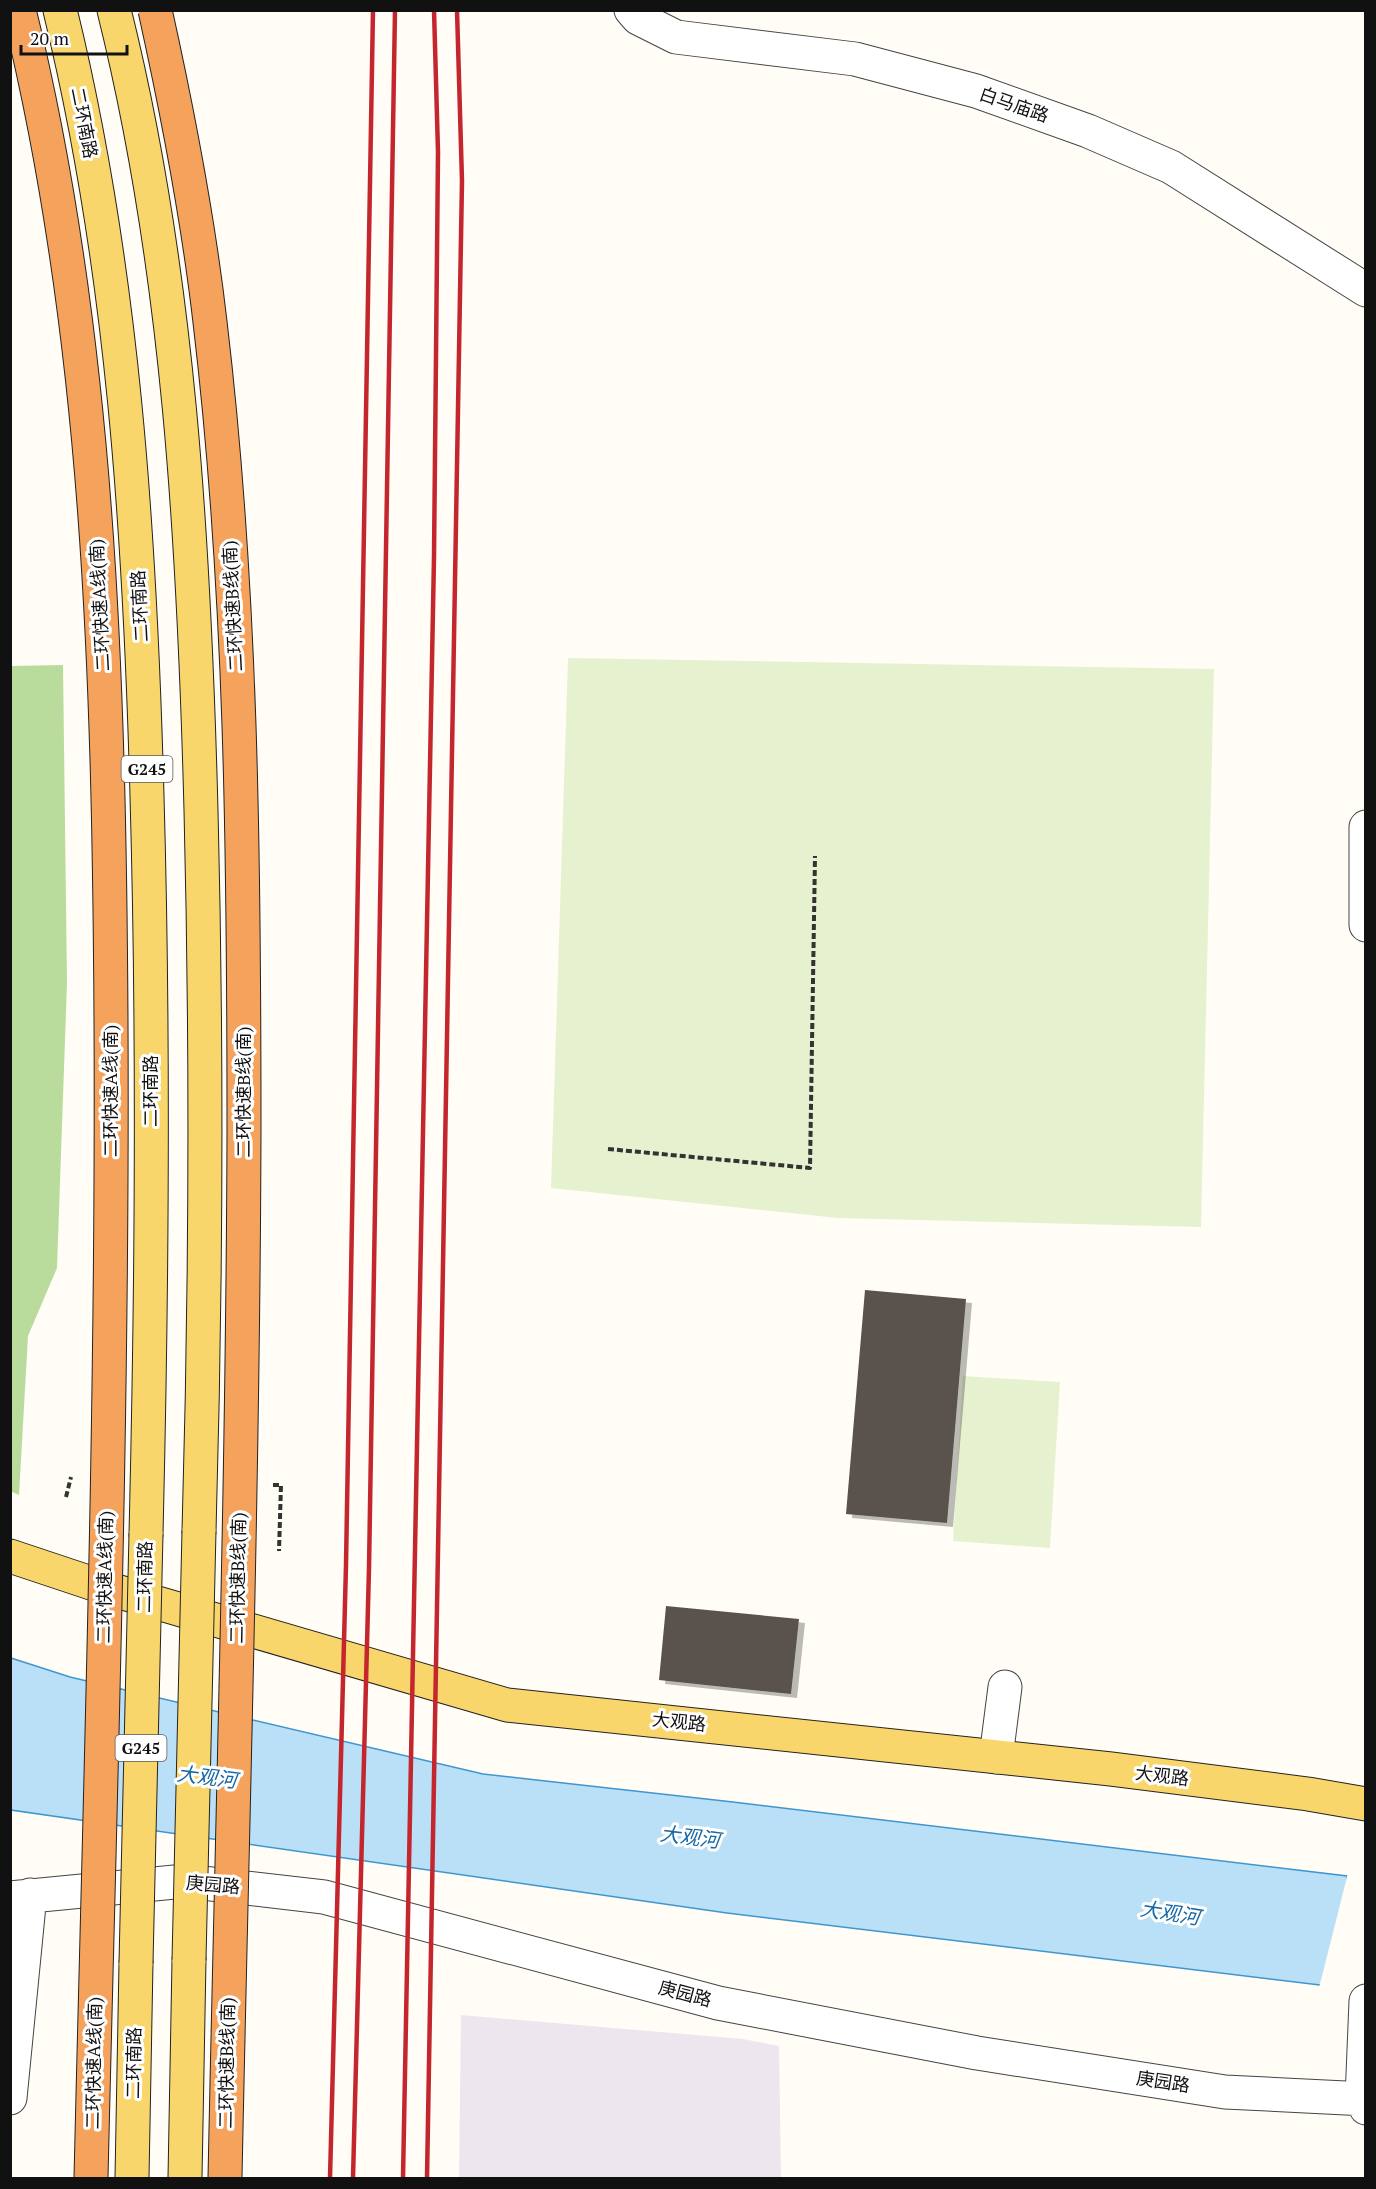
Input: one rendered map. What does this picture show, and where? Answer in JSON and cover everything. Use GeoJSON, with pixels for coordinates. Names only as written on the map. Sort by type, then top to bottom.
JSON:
{"type":"FeatureCollection","features":[{"type":"Feature","properties":{"kind":"highway","name":"二环快速A线(南)"},"geometry":{"type":"LineString","coordinates":[[19,10],[51,159],[78,336],[93,490],[105,698],[110,953],[111,1235],[92,2178]]}},
{"type":"Feature","properties":{"kind":"highway","name":"二环快速B线(南)"},"geometry":{"type":"LineString","coordinates":[[155,10],[183,146],[210,321],[229,539],[239,752],[244,1034],[243,1323],[225,2178]]}},
{"type":"Feature","properties":{"kind":"main road","name":"二环南路"},"geometry":{"type":"LineString","coordinates":[[60,10],[88,142],[109,270],[128,430],[140,608],[147,767],[150,1224],[146,1534],[132,2178]]}},
{"type":"Feature","properties":{"kind":"main road","name":"G245"},"geometry":{"type":"LineString","coordinates":[[114,10],[142,143],[163,273],[184,459],[201,797],[204,1035],[199,1531],[185,2178]]}},
{"type":"Feature","properties":{"kind":"main road","name":"大观路"},"geometry":{"type":"LineString","coordinates":[[10,1556],[106,1588],[507,1705],[996,1757],[1308,1794],[1365,1804]]}},
{"type":"Feature","properties":{"kind":"street","name":"白马庙路"},"geometry":{"type":"LineString","coordinates":[[631,10],[638,18],[676,37],[855,59],[976,91],[1089,131],[1171,167],[1365,290]]}},
{"type":"Feature","properties":{"kind":"street"},"geometry":{"type":"LineString","coordinates":[[1365,827],[1365,925]]}},
{"type":"Feature","properties":{"kind":"street"},"geometry":{"type":"LineString","coordinates":[[996,1757],[1005,1687]]}},
{"type":"Feature","properties":{"kind":"street","name":"庚园路"},"geometry":{"type":"LineString","coordinates":[[20,1896],[185,1881],[324,1897],[740,2007],[977,2053],[1225,2092],[1364,2102]]}},
{"type":"Feature","properties":{"kind":"street"},"geometry":{"type":"LineString","coordinates":[[10,2098],[20,1896]]}},
{"type":"Feature","properties":{"kind":"street"},"geometry":{"type":"LineString","coordinates":[[1364,2102],[1365,2003]]}},
{"type":"Feature","properties":{"kind":"path"},"geometry":{"type":"LineString","coordinates":[[608,1149],[810,1168],[815,856]]}},
{"type":"Feature","properties":{"kind":"path"},"geometry":{"type":"LineString","coordinates":[[279,1551],[281,1485]]}},
{"type":"Feature","properties":{"kind":"shaded area"},"geometry":{"type":"Polygon","coordinates":[[[461,2015],[743,2039],[779,2046],[781,2178],[459,2178],[461,2015]]]}},
{"type":"Feature","properties":{"kind":"green space"},"geometry":{"type":"Polygon","coordinates":[[[568,658],[1214,669],[1201,1227],[838,1218],[551,1188],[568,658]]]}},
{"type":"Feature","properties":{"kind":"green space"},"geometry":{"type":"Polygon","coordinates":[[[63,665],[67,983],[57,1268],[28,1336],[19,1495],[10,1491],[11,666],[63,665]]]}},
{"type":"Feature","properties":{"kind":"green space"},"geometry":{"type":"Polygon","coordinates":[[[963,1376],[1060,1382],[1050,1548],[953,1541],[963,1376]]]}},
{"type":"Feature","properties":{"kind":"water","name":"大观河"},"geometry":{"type":"Polygon","coordinates":[[[11,1658],[70,1677],[483,1774],[1347,1876],[1365,1997],[1320,1985],[727,1913],[11,1810],[11,1658]]]}},
{"type":"Feature","properties":{"kind":"pier"},"geometry":{"type":"Polygon","coordinates":[[[1348,1873],[1366,1878],[1365,2000],[1319,1988],[1348,1873]]]}},
{"type":"Feature","properties":{"kind":"building"},"geometry":{"type":"Polygon","coordinates":[[[865,1290],[966,1299],[947,1523],[846,1514],[865,1290]]]}},
{"type":"Feature","properties":{"kind":"building"},"geometry":{"type":"Polygon","coordinates":[[[666,1606],[799,1619],[791,1694],[659,1680],[666,1606]]]}},
{"type":"Feature","properties":{"kind":"railway"},"geometry":{"type":"LineString","coordinates":[[330,2178],[346,1565],[373,10]]}},
{"type":"Feature","properties":{"kind":"railway"},"geometry":{"type":"LineString","coordinates":[[353,2178],[369,1568],[395,10]]}},
{"type":"Feature","properties":{"kind":"railway"},"geometry":{"type":"LineString","coordinates":[[403,2178],[434,557],[438,152],[434,10]]}},
{"type":"Feature","properties":{"kind":"railway"},"geometry":{"type":"LineString","coordinates":[[427,2178],[462,181],[457,10]]}}]}
